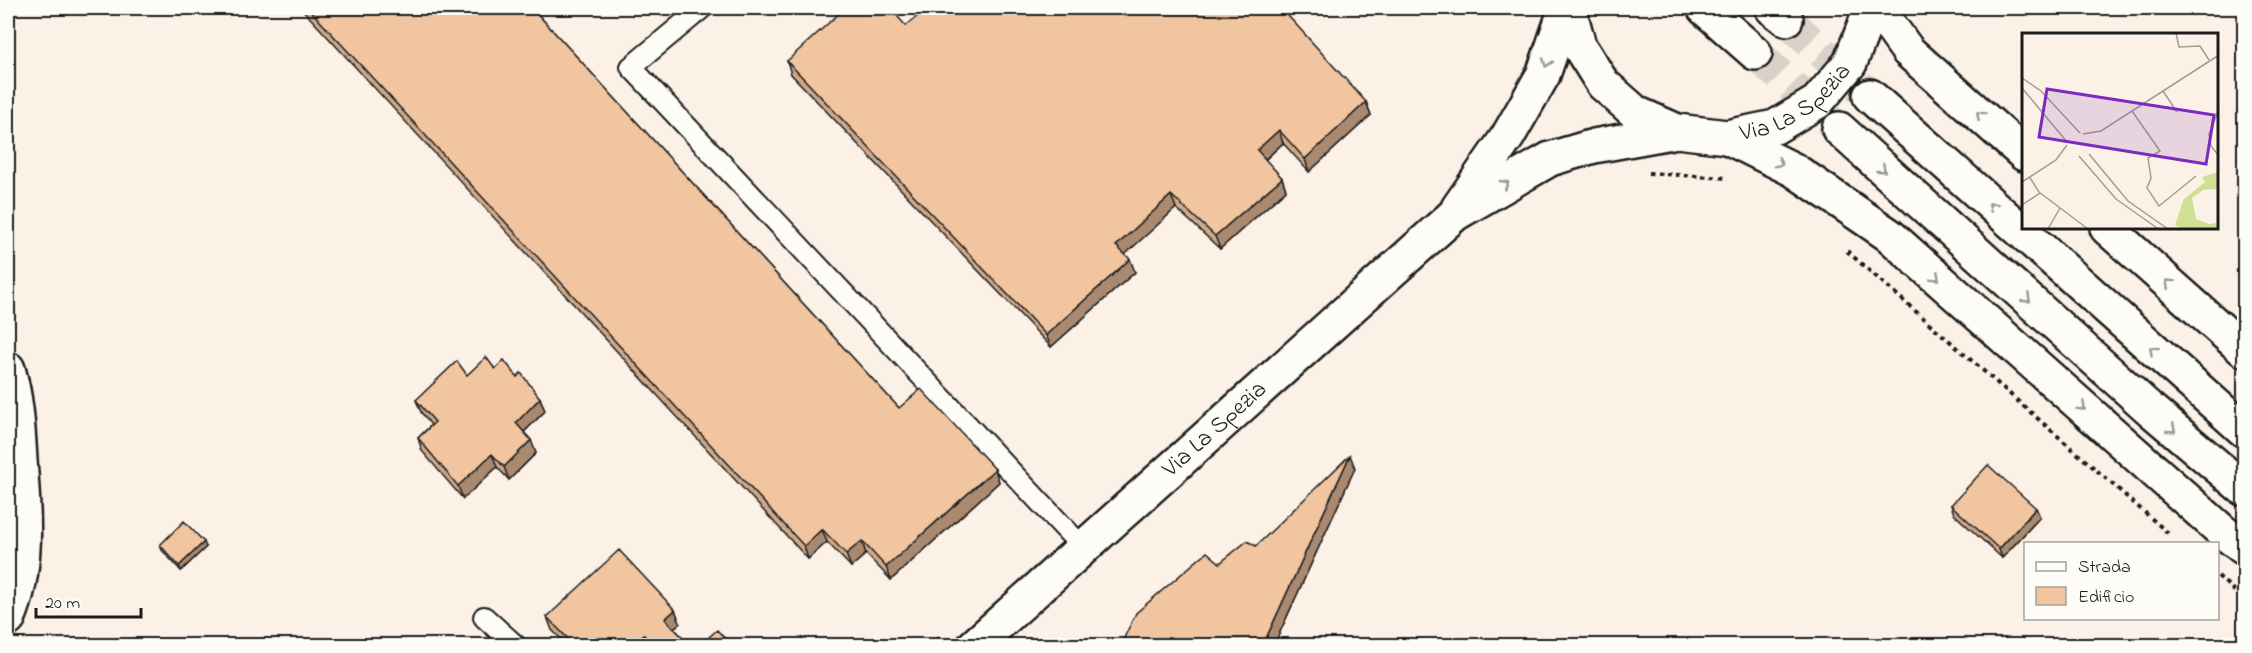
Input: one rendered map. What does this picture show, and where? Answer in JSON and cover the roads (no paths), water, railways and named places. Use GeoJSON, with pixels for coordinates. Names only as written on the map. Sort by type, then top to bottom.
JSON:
{"type":"FeatureCollection","features":[{"type":"Feature","properties":{"kind":"main road","name":"Via La Spezia"},"geometry":{"type":"LineString","coordinates":[[1455,214],[1508,136],[1543,75],[1567,8]]}},
{"type":"Feature","properties":{"kind":"main road","name":"Via La Spezia"},"geometry":{"type":"LineString","coordinates":[[1567,8],[1579,46],[1602,84],[1636,113],[1677,131],[1726,137],[1775,127],[1818,102],[1850,63],[1868,17],[1868,8]]}},
{"type":"Feature","properties":{"kind":"main road"},"geometry":{"type":"LineString","coordinates":[[1704,8],[1755,53]]}},
{"type":"Feature","properties":{"kind":"main road"},"geometry":{"type":"LineString","coordinates":[[1877,8],[1908,51],[2022,152]]}},
{"type":"Feature","properties":{"kind":"main road"},"geometry":{"type":"LineString","coordinates":[[1870,96],[2244,430]]}},
{"type":"Feature","properties":{"kind":"main road"},"geometry":{"type":"LineString","coordinates":[[1839,129],[2158,417],[2244,489]]}},
{"type":"Feature","properties":{"kind":"main road","name":"Via La Spezia"},"geometry":{"type":"LineString","coordinates":[[974,645],[1455,214],[1550,159],[1594,146],[1677,131]]}},
{"type":"Feature","properties":{"kind":"main road"},"geometry":{"type":"LineString","coordinates":[[1726,137],[1794,170],[1888,235],[2244,548]]}},
{"type":"Feature","properties":{"kind":"main road"},"geometry":{"type":"LineString","coordinates":[[2109,230],[2244,350]]}},
{"type":"Feature","properties":{"kind":"main road"},"geometry":{"type":"LineString","coordinates":[[8,369],[15,396],[24,536],[22,564],[8,619]]}},
{"type":"Feature","properties":{"kind":"lane"},"geometry":{"type":"LineString","coordinates":[[702,8],[631,67],[1083,548]]}},
{"type":"Feature","properties":{"kind":"lane"},"geometry":{"type":"LineString","coordinates":[[484,617],[516,645]]}},
{"type":"Feature","properties":{"kind":"tunnel"},"geometry":{"type":"LineString","coordinates":[[1786,19],[1870,96]]}},
{"type":"Feature","properties":{"kind":"tunnel"},"geometry":{"type":"LineString","coordinates":[[1755,53],[1839,129]]}}]}
